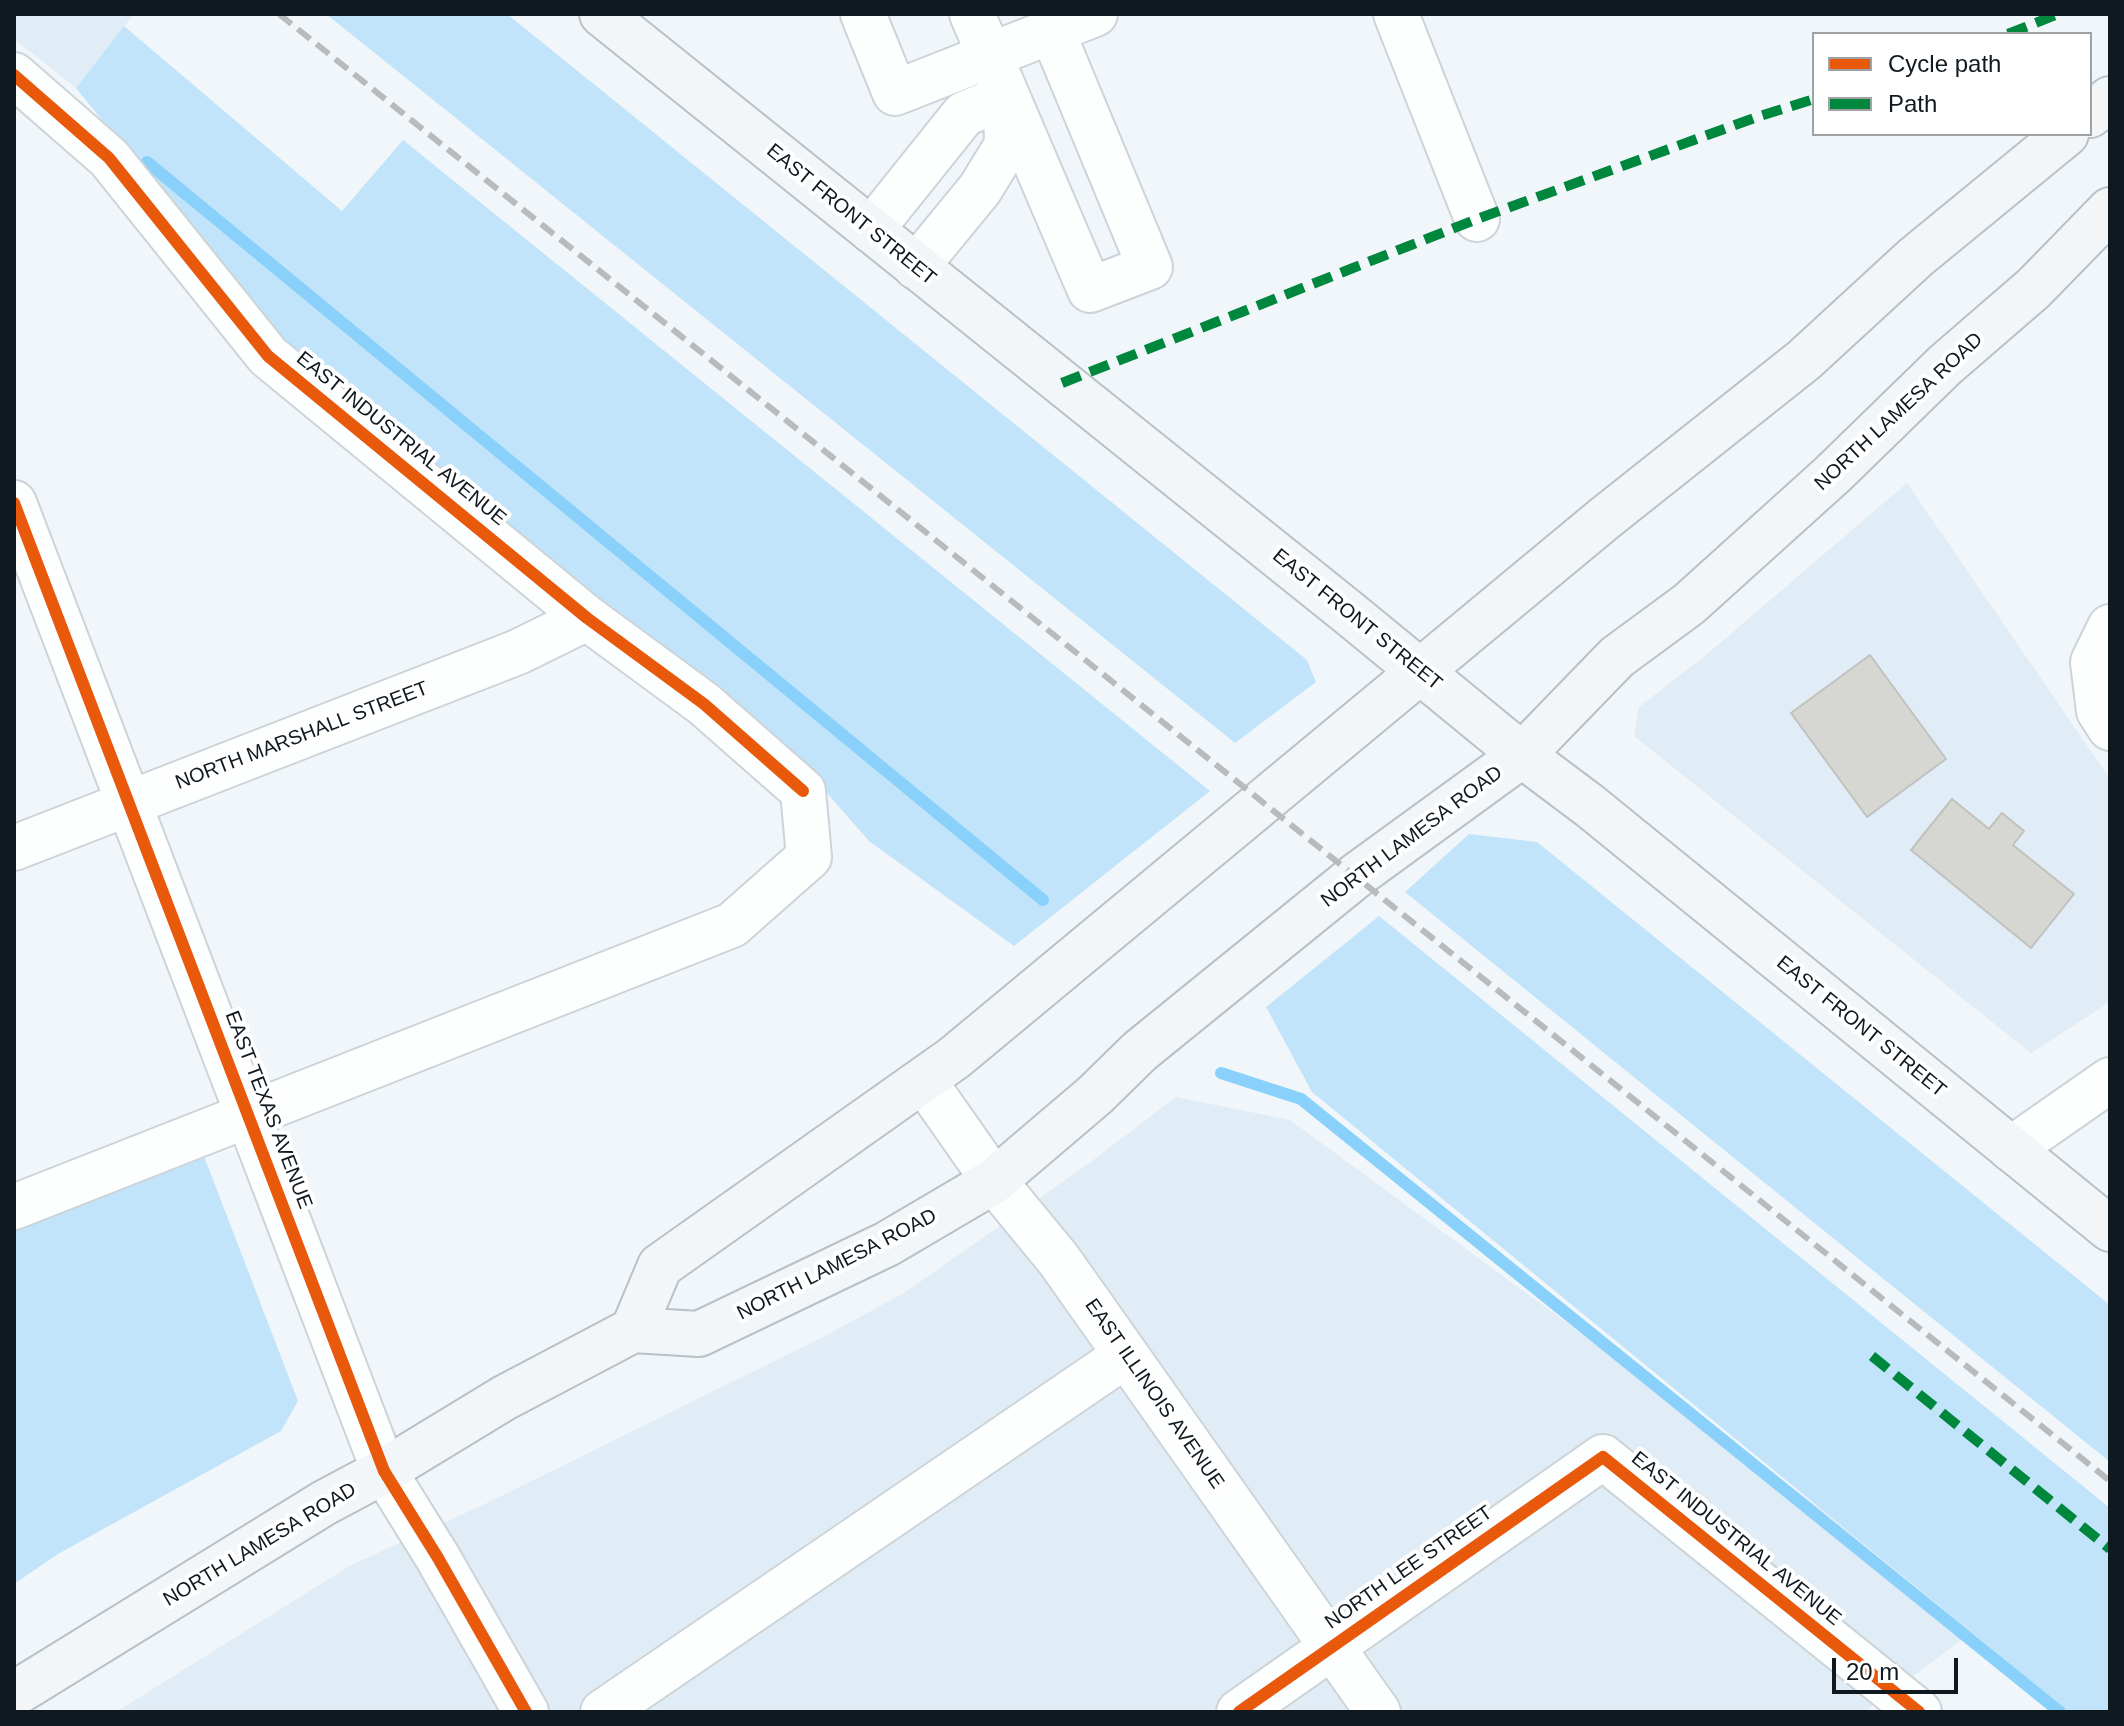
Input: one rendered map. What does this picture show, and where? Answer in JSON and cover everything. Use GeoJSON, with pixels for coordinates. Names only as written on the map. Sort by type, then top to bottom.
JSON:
{"type":"FeatureCollection","features":[{"type":"Feature","properties":{"kind":"main road","name":"EAST FRONT STREET"},"geometry":{"type":"LineString","coordinates":[[611,19],[1522,755],[1590,806],[2110,1229]]}},
{"type":"Feature","properties":{"kind":"main road"},"geometry":{"type":"LineString","coordinates":[[2092,113],[2110,99]]}},
{"type":"Feature","properties":{"kind":"main road"},"geometry":{"type":"LineString","coordinates":[[633,1330],[660,1266],[924,1081],[1605,518],[1804,360],[1916,257],[2064,136]]}},
{"type":"Feature","properties":{"kind":"main road","name":"NORTH LAMESA ROAD"},"geometry":{"type":"LineString","coordinates":[[14,1694],[324,1503],[384,1471],[504,1398],[633,1330],[699,1334],[887,1244],[994,1181],[1095,1095],[1140,1051],[1357,875],[1522,755],[1617,657],[1689,604],[1822,484],[1945,365],[2034,288],[2110,210]]}},
{"type":"Feature","properties":{"kind":"street"},"geometry":{"type":"LineString","coordinates":[[863,14],[895,93],[1095,14]]}},
{"type":"Feature","properties":{"kind":"street"},"geometry":{"type":"LineString","coordinates":[[972,14],[1090,290],[1150,267],[1052,31]]}},
{"type":"Feature","properties":{"kind":"street"},"geometry":{"type":"LineString","coordinates":[[1396,14],[1477,219]]}},
{"type":"Feature","properties":{"kind":"street","name":"EAST INDUSTRIAL AVENUE"},"geometry":{"type":"LineString","coordinates":[[14,75],[109,158],[268,356],[587,618],[704,704],[803,791],[809,857],[732,925],[249,1115]]}},
{"type":"Feature","properties":{"kind":"street"},"geometry":{"type":"LineString","coordinates":[[871,230],[964,114],[1005,97]]}},
{"type":"Feature","properties":{"kind":"street"},"geometry":{"type":"LineString","coordinates":[[916,267],[989,177],[1007,145],[1005,97]]}},
{"type":"Feature","properties":{"kind":"street","name":"EAST TEXAS AVENUE"},"geometry":{"type":"LineString","coordinates":[[14,503],[384,1471],[526,1712]]}},
{"type":"Feature","properties":{"kind":"street","name":"NORTH MARSHALL STREET"},"geometry":{"type":"LineString","coordinates":[[14,848],[518,652],[587,618]]}},
{"type":"Feature","properties":{"kind":"street"},"geometry":{"type":"LineString","coordinates":[[2110,627],[2093,662],[2099,711],[2110,728]]}},
{"type":"Feature","properties":{"kind":"street"},"geometry":{"type":"LineString","coordinates":[[2011,1149],[2110,1080]]}},
{"type":"Feature","properties":{"kind":"street","name":"EAST ILLINOIS AVENUE"},"geometry":{"type":"LineString","coordinates":[[924,1081],[994,1181],[1059,1260],[1378,1712]]}},
{"type":"Feature","properties":{"kind":"street"},"geometry":{"type":"LineString","coordinates":[[14,1207],[249,1115]]}},
{"type":"Feature","properties":{"kind":"street"},"geometry":{"type":"LineString","coordinates":[[603,1712],[1126,1355]]}},
{"type":"Feature","properties":{"kind":"street","name":"EAST INDUSTRIAL AVENUE"},"geometry":{"type":"LineString","coordinates":[[1603,1457],[1904,1708]]}},
{"type":"Feature","properties":{"kind":"street","name":"NORTH LEE STREET"},"geometry":{"type":"LineString","coordinates":[[1239,1712],[1603,1457]]}},
{"type":"Feature","properties":{"kind":"shaded area"},"geometry":{"type":"Polygon","coordinates":[[[14,14],[134,14],[76,88],[14,39],[14,14]]]}},
{"type":"Feature","properties":{"kind":"shaded area"},"geometry":{"type":"Polygon","coordinates":[[[326,14],[507,14],[1307,660],[1316,682],[1235,743],[326,14]]]}},
{"type":"Feature","properties":{"kind":"shaded area"},"geometry":{"type":"Polygon","coordinates":[[[124,26],[342,211],[403,140],[1210,791],[1014,946],[869,841],[813,777],[593,593],[279,338],[76,88],[124,26]]]}},
{"type":"Feature","properties":{"kind":"shaded area"},"geometry":{"type":"Polygon","coordinates":[[[1907,483],[2110,779],[2110,1002],[2031,1053],[1634,736],[1639,707],[1706,655],[1907,483]]]}},
{"type":"Feature","properties":{"kind":"shaded area"},"geometry":{"type":"Polygon","coordinates":[[[1469,834],[1537,842],[2110,1305],[2110,1462],[1405,892],[1469,834]]]}},
{"type":"Feature","properties":{"kind":"shaded area"},"geometry":{"type":"Polygon","coordinates":[[[1379,916],[2110,1508],[2110,1712],[2069,1712],[1312,1092],[1266,1007],[1379,916]]]}},
{"type":"Feature","properties":{"kind":"shaded area"},"geometry":{"type":"Polygon","coordinates":[[[1176,1097],[1290,1120],[1981,1626],[1864,1712],[116,1712],[351,1565],[485,1504],[821,1338],[904,1293],[1088,1164],[1176,1097]]]}},
{"type":"Feature","properties":{"kind":"shaded area"},"geometry":{"type":"Polygon","coordinates":[[[202,1151],[298,1401],[281,1431],[58,1554],[14,1584],[14,1226],[202,1151]]]}},
{"type":"Feature","properties":{"kind":"building"},"geometry":{"type":"Polygon","coordinates":[[[1870,655],[1946,759],[1867,817],[1791,713],[1870,655]]]}},
{"type":"Feature","properties":{"kind":"building"},"geometry":{"type":"Polygon","coordinates":[[[1952,799],[1989,829],[2002,813],[2024,831],[2013,845],[2074,894],[2031,948],[1911,850],[1952,799]]]}},
{"type":"Feature","properties":{"kind":"waterway"},"geometry":{"type":"LineString","coordinates":[[147,162],[1043,900]]}},
{"type":"Feature","properties":{"kind":"waterway"},"geometry":{"type":"LineString","coordinates":[[1221,1073],[1301,1099],[2060,1712]]}},
{"type":"Feature","properties":{"kind":"railway"},"geometry":{"type":"LineString","coordinates":[[279,14],[2110,1481]]}},
{"type":"Feature","properties":{"kind":"marked path"},"geometry":{"type":"LineString","coordinates":[[2013,32],[2058,14]]}},
{"type":"Feature","properties":{"kind":"marked path"},"geometry":{"type":"LineString","coordinates":[[1062,383],[1477,219],[1812,100]]}},
{"type":"Feature","properties":{"kind":"marked path"},"geometry":{"type":"LineString","coordinates":[[1872,1356],[2110,1549]]}},
{"type":"Feature","properties":{"kind":"cycle path"},"geometry":{"type":"LineString","coordinates":[[14,75],[109,158],[268,356],[587,618],[704,704],[803,791]]}},
{"type":"Feature","properties":{"kind":"cycle path"},"geometry":{"type":"LineString","coordinates":[[14,503],[384,1471],[526,1712]]}},
{"type":"Feature","properties":{"kind":"cycle path"},"geometry":{"type":"LineString","coordinates":[[1239,1712],[1603,1457],[1919,1712]]}}]}
